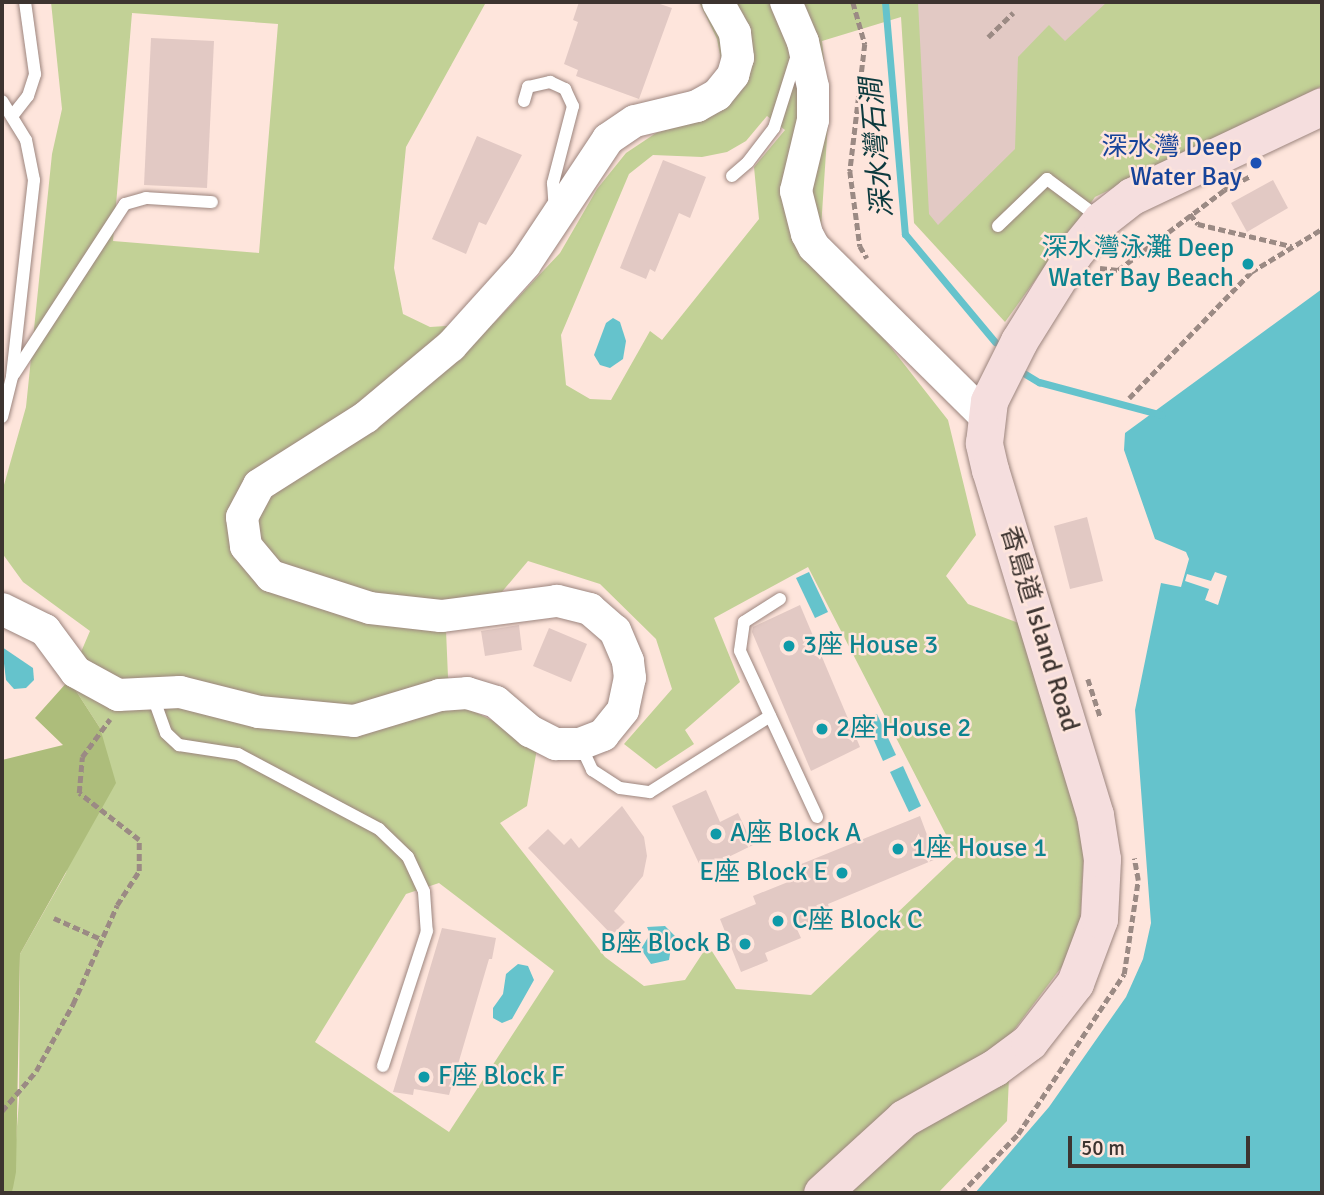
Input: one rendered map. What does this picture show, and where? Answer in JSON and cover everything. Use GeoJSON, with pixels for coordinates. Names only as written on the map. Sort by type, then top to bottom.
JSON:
{"type":"FeatureCollection","features":[{"type":"Feature","properties":{"kind":"main road","name":"香島道 Island Road"},"geometry":{"type":"LineString","coordinates":[[822,1193],[904,1118],[994,1068],[1029,1042],[1075,983],[1099,919],[1102,859],[1095,815],[990,471],[984,443],[984,415],[1019,341],[1074,253],[1101,220],[1143,190],[1322,106]]}},
{"type":"Feature","properties":{"kind":"street"},"geometry":{"type":"LineString","coordinates":[[2,609],[45,630],[88,682],[143,695],[180,692],[259,712],[354,721],[440,695],[467,693],[496,702],[542,739],[580,744],[603,735],[614,723],[630,678],[624,645],[615,631],[590,609],[558,601],[441,616],[393,614],[271,576],[251,556],[242,526],[245,507],[260,485],[366,417],[410,383],[489,306],[557,219],[608,139],[635,121],[708,102],[733,75],[737,42],[718,2]]}},
{"type":"Feature","properties":{"kind":"street"},"geometry":{"type":"LineString","coordinates":[[786,2],[803,42],[814,103],[796,191],[807,234],[814,247],[984,415]]}},
{"type":"Feature","properties":{"kind":"lane"},"geometry":{"type":"LineString","coordinates":[[13,115],[28,96],[36,74],[25,2]]}},
{"type":"Feature","properties":{"kind":"lane"},"geometry":{"type":"LineString","coordinates":[[732,176],[748,162],[774,128],[803,42]]}},
{"type":"Feature","properties":{"kind":"lane"},"geometry":{"type":"LineString","coordinates":[[524,101],[528,87],[550,82],[565,89],[573,106],[553,183],[557,219]]}},
{"type":"Feature","properties":{"kind":"lane"},"geometry":{"type":"LineString","coordinates":[[2,101],[13,115],[26,141],[34,180],[12,377],[2,417]]}},
{"type":"Feature","properties":{"kind":"lane"},"geometry":{"type":"LineString","coordinates":[[998,226],[1046,179],[1101,220]]}},
{"type":"Feature","properties":{"kind":"lane"},"geometry":{"type":"LineString","coordinates":[[12,377],[125,204],[146,198],[212,202]]}},
{"type":"Feature","properties":{"kind":"lane"},"geometry":{"type":"LineString","coordinates":[[780,599],[744,622],[738,641],[817,817]]}},
{"type":"Feature","properties":{"kind":"lane"},"geometry":{"type":"LineString","coordinates":[[143,695],[166,733],[179,745],[238,754],[379,829],[408,857],[424,892],[427,930],[383,1066]]}},
{"type":"Feature","properties":{"kind":"lane"},"geometry":{"type":"LineString","coordinates":[[580,744],[592,770],[620,788],[650,792],[770,716]]}},
{"type":"Feature","properties":{"kind":"path"},"geometry":{"type":"LineString","coordinates":[[853,2],[865,44],[850,171],[860,246],[872,265]]}},
{"type":"Feature","properties":{"kind":"path"},"geometry":{"type":"LineString","coordinates":[[988,37],[1013,13]]}},
{"type":"Feature","properties":{"kind":"path"},"geometry":{"type":"LineString","coordinates":[[1092,267],[1118,270],[1190,214],[1261,171]]}},
{"type":"Feature","properties":{"kind":"path"},"geometry":{"type":"LineString","coordinates":[[1190,214],[1198,224],[1292,246]]}},
{"type":"Feature","properties":{"kind":"path"},"geometry":{"type":"LineString","coordinates":[[1129,398],[1251,272],[1322,229]]}},
{"type":"Feature","properties":{"kind":"path"},"geometry":{"type":"LineString","coordinates":[[2,1111],[36,1070],[139,871],[139,840],[79,793],[82,757],[100,729],[143,695]]}},
{"type":"Feature","properties":{"kind":"path"},"geometry":{"type":"LineString","coordinates":[[54,918],[102,939]]}},
{"type":"Feature","properties":{"kind":"green space"},"geometry":{"type":"Polygon","coordinates":[[[51,2],[493,2],[485,4],[406,147],[394,268],[403,314],[430,327],[494,323],[560,253],[597,189],[626,153],[656,133],[693,121],[722,65],[717,39],[699,2],[1322,2],[1322,86],[1095,197],[1005,322],[914,223],[901,17],[822,41],[829,107],[821,228],[871,322],[948,420],[976,535],[946,576],[968,604],[1019,623],[1042,683],[1084,848],[1079,944],[1011,1034],[1007,1121],[938,1193],[12,1193],[19,1100],[20,954],[66,873],[100,728],[69,680],[90,631],[23,582],[2,553],[2,492],[26,407],[52,154],[62,109],[51,2]],[[132,13],[113,241],[259,253],[278,24],[132,13]],[[767,116],[746,141],[727,152],[702,157],[653,155],[629,174],[561,335],[566,385],[590,399],[611,400],[650,331],[662,340],[759,219],[754,167],[785,130],[767,116]],[[528,561],[479,619],[446,630],[448,677],[465,707],[538,743],[527,806],[500,823],[605,957],[644,986],[685,980],[708,945],[736,989],[811,995],[957,856],[808,567],[714,618],[740,682],[685,730],[694,744],[656,769],[624,744],[672,689],[656,639],[600,584],[528,561]],[[439,883],[406,894],[315,1042],[449,1132],[554,971],[439,883]]]}},
{"type":"Feature","properties":{"kind":"green space"},"geometry":{"type":"Polygon","coordinates":[[[69,680],[100,728],[116,783],[20,954],[16,1172],[12,1193],[2,1193],[2,760],[63,745],[35,718],[69,680]]]}},
{"type":"Feature","properties":{"kind":"water"},"geometry":{"type":"Polygon","coordinates":[[[1322,289],[1322,1193],[975,1193],[1049,1107],[1126,997],[1143,959],[1151,923],[1135,710],[1161,583],[1181,587],[1189,559],[1186,552],[1155,539],[1124,450],[1125,433],[1322,289]]]}},
{"type":"Feature","properties":{"kind":"water"},"geometry":{"type":"Polygon","coordinates":[[[613,318],[620,322],[626,341],[623,359],[610,368],[600,365],[594,355],[606,323],[613,318]]]}},
{"type":"Feature","properties":{"kind":"water"},"geometry":{"type":"Polygon","coordinates":[[[809,572],[828,612],[815,618],[796,578],[809,572]]]}},
{"type":"Feature","properties":{"kind":"water"},"geometry":{"type":"Polygon","coordinates":[[[2,647],[33,668],[34,680],[26,688],[14,689],[6,680],[2,647]]]}},
{"type":"Feature","properties":{"kind":"water"},"geometry":{"type":"Polygon","coordinates":[[[877,714],[896,755],[883,761],[865,720],[877,714]]]}},
{"type":"Feature","properties":{"kind":"water"},"geometry":{"type":"Polygon","coordinates":[[[903,766],[921,806],[909,812],[890,772],[903,766]]]}},
{"type":"Feature","properties":{"kind":"water"},"geometry":{"type":"Polygon","coordinates":[[[665,926],[678,939],[672,942],[669,960],[651,964],[641,949],[650,934],[647,927],[665,926]]]}},
{"type":"Feature","properties":{"kind":"water"},"geometry":{"type":"Polygon","coordinates":[[[518,964],[528,966],[534,980],[512,1019],[502,1023],[493,1018],[493,1008],[503,994],[506,974],[518,964]]]}},
{"type":"Feature","properties":{"kind":"pier"},"geometry":{"type":"Polygon","coordinates":[[[1215,572],[1227,576],[1218,605],[1205,600],[1209,589],[1185,581],[1187,574],[1211,581],[1215,572]]]}},
{"type":"Feature","properties":{"kind":"building"},"geometry":{"type":"Polygon","coordinates":[[[579,2],[654,2],[672,8],[639,99],[576,76],[578,70],[564,64],[578,22],[573,20],[579,2]]]}},
{"type":"Feature","properties":{"kind":"building"},"geometry":{"type":"Polygon","coordinates":[[[918,2],[1107,2],[1065,41],[1049,25],[1018,57],[1015,149],[938,225],[929,214],[918,2]]]}},
{"type":"Feature","properties":{"kind":"building"},"geometry":{"type":"Polygon","coordinates":[[[151,38],[214,41],[207,188],[144,185],[151,38]]]}},
{"type":"Feature","properties":{"kind":"building"},"geometry":{"type":"Polygon","coordinates":[[[477,136],[522,155],[486,225],[479,222],[466,254],[432,239],[477,136]]]}},
{"type":"Feature","properties":{"kind":"building"},"geometry":{"type":"Polygon","coordinates":[[[663,160],[706,177],[690,218],[679,213],[655,272],[650,269],[646,279],[620,268],[663,160]]]}},
{"type":"Feature","properties":{"kind":"building"},"geometry":{"type":"Polygon","coordinates":[[[1273,180],[1288,208],[1247,232],[1231,203],[1273,180]]]}},
{"type":"Feature","properties":{"kind":"building"},"geometry":{"type":"Polygon","coordinates":[[[1087,517],[1103,581],[1070,589],[1054,526],[1087,517]]]}},
{"type":"Feature","properties":{"kind":"building"},"geometry":{"type":"Polygon","coordinates":[[[800,605],[860,747],[811,771],[752,632],[753,627],[800,605]]]}},
{"type":"Feature","properties":{"kind":"building"},"geometry":{"type":"Polygon","coordinates":[[[519,625],[522,650],[485,656],[481,631],[519,625]]]}},
{"type":"Feature","properties":{"kind":"building"},"geometry":{"type":"Polygon","coordinates":[[[549,628],[587,644],[571,682],[533,666],[549,628]]]}},
{"type":"Feature","properties":{"kind":"building","name":"A座 Block A"},"geometry":{"type":"Polygon","coordinates":[[[706,790],[720,822],[738,813],[753,845],[702,870],[672,806],[706,790]]]}},
{"type":"Feature","properties":{"kind":"building"},"geometry":{"type":"Polygon","coordinates":[[[622,806],[644,837],[647,856],[643,876],[614,911],[625,922],[612,935],[528,848],[548,829],[564,845],[571,838],[579,848],[622,806]]]}},
{"type":"Feature","properties":{"kind":"building"},"geometry":{"type":"Polygon","coordinates":[[[920,816],[936,859],[828,904],[831,913],[796,927],[801,938],[765,953],[768,961],[741,972],[720,919],[756,904],[753,896],[788,882],[784,871],[920,816]]]}},
{"type":"Feature","properties":{"kind":"building"},"geometry":{"type":"Polygon","coordinates":[[[442,928],[496,938],[492,959],[489,959],[449,1095],[414,1089],[413,1095],[393,1092],[442,928]]]}},
{"type":"Feature","properties":{"kind":"waterway","name":"深水灣石澗"},"geometry":{"type":"LineString","coordinates":[[885,2],[905,234],[995,342]]}},
{"type":"Feature","properties":{"kind":"waterway"},"geometry":{"type":"LineString","coordinates":[[1017,369],[1039,382],[1162,415]]}},
{"type":"Feature","properties":{"kind":"place","name":"深水灣 Deep Water Bay"},"geometry":{"type":"Point","coordinates":[1256,163]}},
{"type":"Feature","properties":{"kind":"place","name":"深水灣泳灘 Deep Water Bay Beach"},"geometry":{"type":"Point","coordinates":[1248,264]}},
{"type":"Feature","properties":{"kind":"place","name":"3座 House 3"},"geometry":{"type":"Point","coordinates":[789,646]}},
{"type":"Feature","properties":{"kind":"place","name":"2座 House 2"},"geometry":{"type":"Point","coordinates":[822,729]}},
{"type":"Feature","properties":{"kind":"place","name":"A座 Block A"},"geometry":{"type":"Point","coordinates":[716,834]}},
{"type":"Feature","properties":{"kind":"place","name":"1座 House 1"},"geometry":{"type":"Point","coordinates":[898,849]}},
{"type":"Feature","properties":{"kind":"place","name":"E座 Block E"},"geometry":{"type":"Point","coordinates":[842,873]}},
{"type":"Feature","properties":{"kind":"place","name":"C座 Block C"},"geometry":{"type":"Point","coordinates":[778,921]}},
{"type":"Feature","properties":{"kind":"place","name":"B座 Block B"},"geometry":{"type":"Point","coordinates":[745,944]}},
{"type":"Feature","properties":{"kind":"place","name":"F座 Block F"},"geometry":{"type":"Point","coordinates":[424,1077]}}]}
